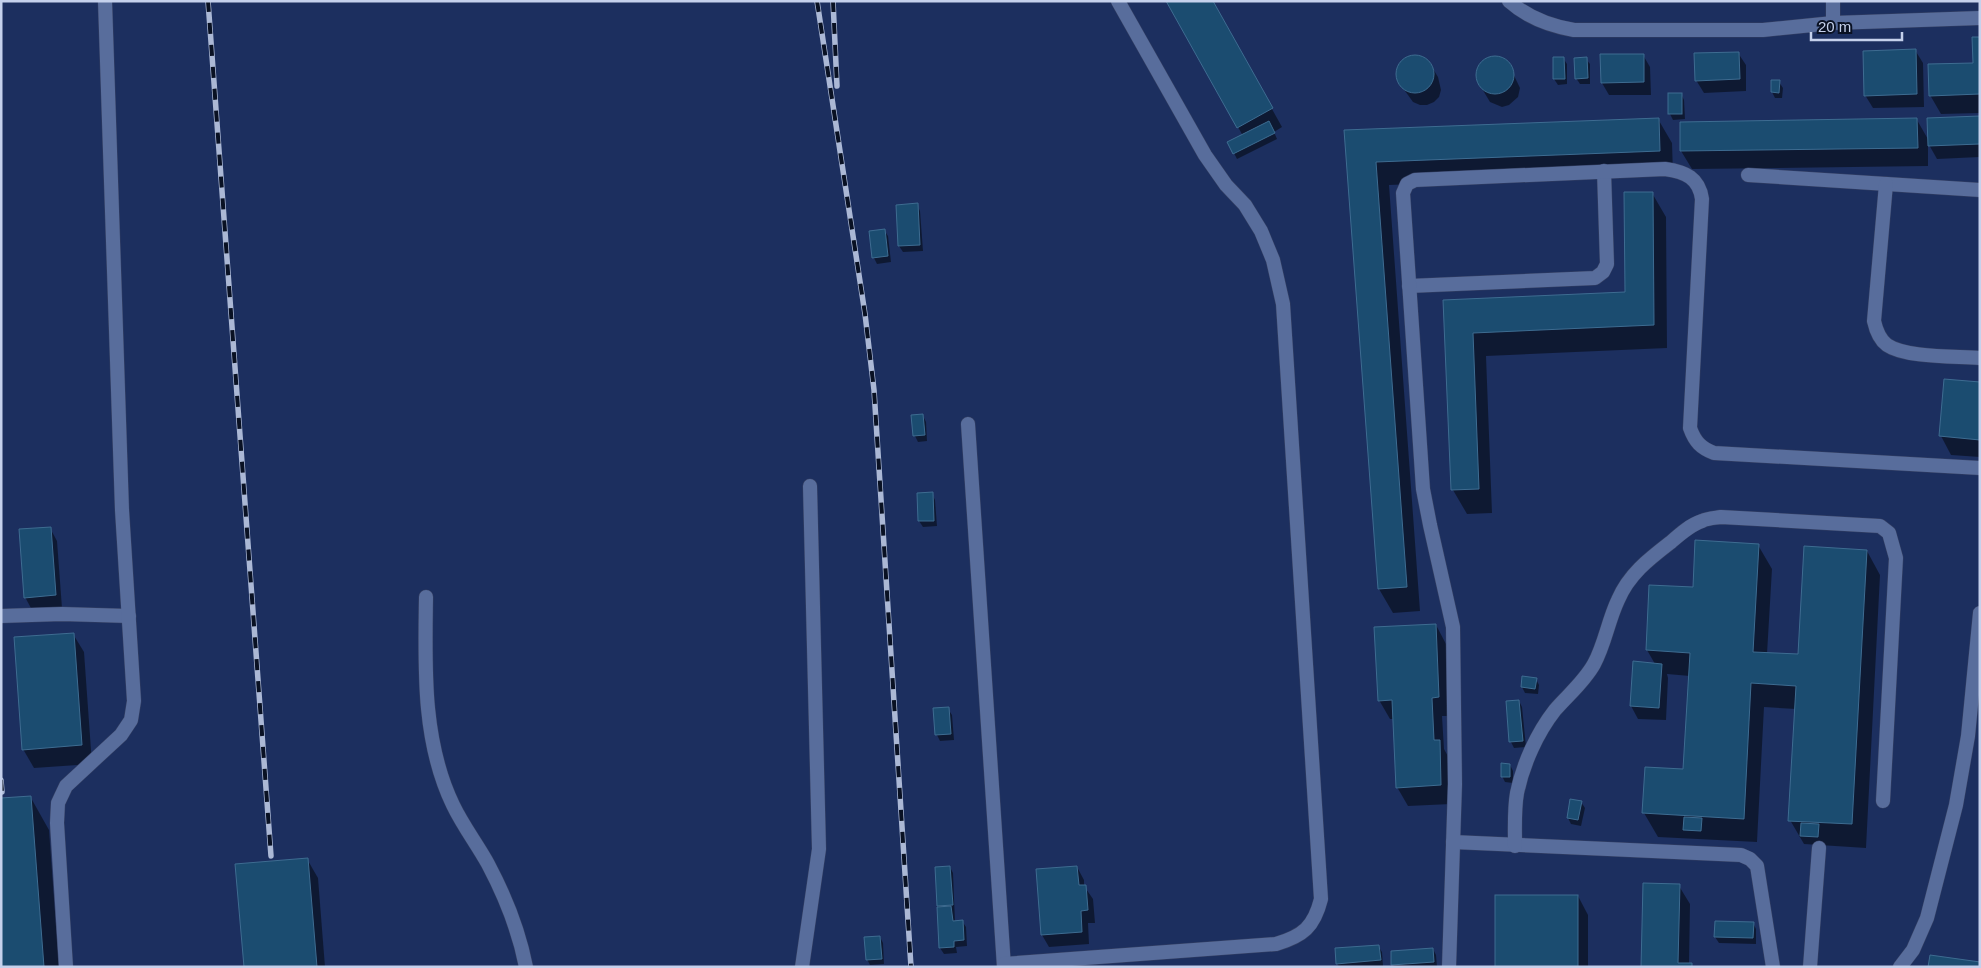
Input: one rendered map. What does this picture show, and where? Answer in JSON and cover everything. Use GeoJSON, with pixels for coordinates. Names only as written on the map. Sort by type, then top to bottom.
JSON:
{"type":"FeatureCollection","features":[{"type":"Feature","properties":{"kind":"lane"},"geometry":{"type":"LineString","coordinates":[[66,967],[57,823],[58,803],[66,786],[121,735],[131,720],[134,701],[122,510],[105,1]]}},
{"type":"Feature","properties":{"kind":"lane"},"geometry":{"type":"LineString","coordinates":[[968,424],[1004,965],[1276,944],[1290,940],[1304,932],[1317,916],[1321,900],[1283,304],[1273,260],[1260,231],[1245,205],[1226,185],[1205,155],[1118,1]]}},
{"type":"Feature","properties":{"kind":"lane"},"geometry":{"type":"LineString","coordinates":[[1503,1],[1513,4],[1551,26],[1574,30],[1763,30],[1833,23],[1980,18]]}},
{"type":"Feature","properties":{"kind":"lane"},"geometry":{"type":"LineString","coordinates":[[1833,1],[1833,23]]}},
{"type":"Feature","properties":{"kind":"lane"},"geometry":{"type":"LineString","coordinates":[[1449,967],[1455,784],[1453,627],[1423,489],[1403,193],[1407,184],[1415,180],[1604,171],[1677,170],[1695,181],[1700,189],[1702,200],[1690,428],[1694,440],[1703,448],[1714,453],[1980,468]]}},
{"type":"Feature","properties":{"kind":"lane"},"geometry":{"type":"LineString","coordinates":[[1409,286],[1595,278],[1603,272],[1607,264],[1604,171]]}},
{"type":"Feature","properties":{"kind":"lane"},"geometry":{"type":"LineString","coordinates":[[1748,175],[1980,190]]}},
{"type":"Feature","properties":{"kind":"lane"},"geometry":{"type":"LineString","coordinates":[[1886,184],[1874,322],[1878,334],[1886,344],[1902,352],[1980,358]]}},
{"type":"Feature","properties":{"kind":"lane"},"geometry":{"type":"LineString","coordinates":[[802,967],[819,849],[810,486]]}},
{"type":"Feature","properties":{"kind":"lane"},"geometry":{"type":"LineString","coordinates":[[1515,846],[1515,810],[1518,792],[1534,746],[1542,730],[1556,710],[1594,664],[1604,644],[1617,600],[1629,579],[1644,562],[1689,527],[1703,520],[1720,517],[1880,526],[1889,533],[1896,558],[1883,801]]}},
{"type":"Feature","properties":{"kind":"lane"},"geometry":{"type":"LineString","coordinates":[[426,597],[425,663],[429,716],[437,761],[453,806],[488,864],[506,902],[522,946],[526,967]]}},
{"type":"Feature","properties":{"kind":"lane"},"geometry":{"type":"LineString","coordinates":[[1900,967],[1913,950],[1924,926],[1956,805],[1968,736],[1980,613]]}},
{"type":"Feature","properties":{"kind":"lane"},"geometry":{"type":"LineString","coordinates":[[1,616],[62,614],[129,616]]}},
{"type":"Feature","properties":{"kind":"lane"},"geometry":{"type":"LineString","coordinates":[[1453,842],[1741,855],[1750,859],[1758,866],[1773,967]]}},
{"type":"Feature","properties":{"kind":"lane"},"geometry":{"type":"LineString","coordinates":[[1810,967],[1819,848]]}},
{"type":"Feature","properties":{"kind":"shaded area"},"geometry":{"type":"Polygon","coordinates":[[[1,1],[1980,1],[1980,967],[1,967],[1,1]]]}},
{"type":"Feature","properties":{"kind":"building"},"geometry":{"type":"Polygon","coordinates":[[[1166,1],[1213,1],[1273,108],[1237,128],[1166,1]]]}},
{"type":"Feature","properties":{"kind":"building"},"geometry":{"type":"Polygon","coordinates":[[[1972,37],[1980,37],[1980,94],[1929,96],[1928,64],[1973,63],[1972,37]]]}},
{"type":"Feature","properties":{"kind":"building"},"geometry":{"type":"Polygon","coordinates":[[[1916,49],[1917,94],[1864,96],[1863,51],[1916,49]]]}},
{"type":"Feature","properties":{"kind":"building"},"geometry":{"type":"Polygon","coordinates":[[[1739,52],[1740,79],[1695,81],[1694,53],[1739,52]]]}},
{"type":"Feature","properties":{"kind":"building"},"geometry":{"type":"Polygon","coordinates":[[[1600,54],[1644,54],[1644,82],[1601,83],[1600,54]]]}},
{"type":"Feature","properties":{"kind":"building"},"geometry":{"type":"Polygon","coordinates":[[[1415,55],[1429,60],[1434,74],[1429,88],[1415,93],[1401,88],[1396,74],[1401,60],[1415,55]]]}},
{"type":"Feature","properties":{"kind":"building"},"geometry":{"type":"Polygon","coordinates":[[[1495,56],[1509,61],[1514,75],[1509,89],[1495,94],[1481,89],[1476,75],[1481,61],[1495,56]]]}},
{"type":"Feature","properties":{"kind":"building"},"geometry":{"type":"Polygon","coordinates":[[[1553,57],[1564,57],[1565,79],[1553,79],[1553,57]]]}},
{"type":"Feature","properties":{"kind":"building"},"geometry":{"type":"Polygon","coordinates":[[[1587,57],[1588,78],[1575,79],[1574,58],[1587,57]]]}},
{"type":"Feature","properties":{"kind":"building"},"geometry":{"type":"Polygon","coordinates":[[[1771,80],[1780,80],[1779,93],[1771,92],[1771,80]]]}},
{"type":"Feature","properties":{"kind":"building"},"geometry":{"type":"Polygon","coordinates":[[[1668,93],[1682,93],[1682,114],[1668,114],[1668,93]]]}},
{"type":"Feature","properties":{"kind":"building"},"geometry":{"type":"Polygon","coordinates":[[[1980,116],[1980,144],[1928,146],[1927,118],[1980,116]]]}},
{"type":"Feature","properties":{"kind":"building"},"geometry":{"type":"Polygon","coordinates":[[[1659,118],[1660,151],[1376,162],[1407,587],[1378,589],[1344,130],[1659,118]]]}},
{"type":"Feature","properties":{"kind":"building"},"geometry":{"type":"Polygon","coordinates":[[[1917,118],[1918,148],[1680,151],[1680,122],[1917,118]]]}},
{"type":"Feature","properties":{"kind":"building"},"geometry":{"type":"Polygon","coordinates":[[[1269,121],[1275,133],[1233,154],[1227,142],[1269,121]]]}},
{"type":"Feature","properties":{"kind":"building"},"geometry":{"type":"Polygon","coordinates":[[[1624,192],[1653,192],[1654,325],[1473,333],[1479,489],[1451,490],[1443,300],[1625,292],[1624,192]]]}},
{"type":"Feature","properties":{"kind":"building"},"geometry":{"type":"Polygon","coordinates":[[[918,203],[920,245],[898,246],[896,205],[918,203]]]}},
{"type":"Feature","properties":{"kind":"building"},"geometry":{"type":"Polygon","coordinates":[[[885,229],[888,256],[872,258],[869,231],[885,229]]]}},
{"type":"Feature","properties":{"kind":"building"},"geometry":{"type":"Polygon","coordinates":[[[1944,379],[1980,382],[1980,440],[1939,436],[1944,379]]]}},
{"type":"Feature","properties":{"kind":"building"},"geometry":{"type":"Polygon","coordinates":[[[923,414],[925,435],[913,436],[911,415],[923,414]]]}},
{"type":"Feature","properties":{"kind":"building"},"geometry":{"type":"Polygon","coordinates":[[[933,492],[934,521],[918,521],[917,493],[933,492]]]}},
{"type":"Feature","properties":{"kind":"building"},"geometry":{"type":"Polygon","coordinates":[[[51,527],[56,595],[24,598],[19,529],[51,527]]]}},
{"type":"Feature","properties":{"kind":"building"},"geometry":{"type":"Polygon","coordinates":[[[1695,540],[1759,544],[1753,652],[1798,654],[1804,546],[1867,550],[1852,824],[1788,821],[1796,686],[1751,683],[1744,819],[1642,813],[1645,767],[1683,769],[1690,653],[1646,650],[1649,585],[1693,587],[1695,540]]]}},
{"type":"Feature","properties":{"kind":"building"},"geometry":{"type":"Polygon","coordinates":[[[1436,624],[1439,697],[1432,698],[1434,740],[1440,740],[1441,785],[1396,788],[1392,700],[1378,701],[1374,627],[1436,624]]]}},
{"type":"Feature","properties":{"kind":"building"},"geometry":{"type":"Polygon","coordinates":[[[74,633],[82,745],[22,750],[14,637],[74,633]]]}},
{"type":"Feature","properties":{"kind":"building"},"geometry":{"type":"Polygon","coordinates":[[[1633,661],[1662,664],[1659,708],[1630,706],[1633,661]]]}},
{"type":"Feature","properties":{"kind":"building"},"geometry":{"type":"Polygon","coordinates":[[[1522,676],[1537,678],[1535,689],[1521,687],[1522,676]]]}},
{"type":"Feature","properties":{"kind":"building"},"geometry":{"type":"Polygon","coordinates":[[[1519,700],[1523,741],[1509,742],[1506,701],[1519,700]]]}},
{"type":"Feature","properties":{"kind":"building"},"geometry":{"type":"Polygon","coordinates":[[[949,707],[951,734],[935,735],[933,708],[949,707]]]}},
{"type":"Feature","properties":{"kind":"building"},"geometry":{"type":"Polygon","coordinates":[[[1501,763],[1510,764],[1510,777],[1501,777],[1501,763]]]}},
{"type":"Feature","properties":{"kind":"building"},"geometry":{"type":"Polygon","coordinates":[[[31,796],[44,967],[1,967],[1,798],[31,796]]]}},
{"type":"Feature","properties":{"kind":"building"},"geometry":{"type":"Polygon","coordinates":[[[1570,799],[1582,801],[1578,820],[1567,818],[1570,799]]]}},
{"type":"Feature","properties":{"kind":"building"},"geometry":{"type":"Polygon","coordinates":[[[1684,817],[1702,818],[1701,831],[1683,830],[1684,817]]]}},
{"type":"Feature","properties":{"kind":"building"},"geometry":{"type":"Polygon","coordinates":[[[1801,823],[1819,824],[1818,837],[1800,836],[1801,823]]]}},
{"type":"Feature","properties":{"kind":"building"},"geometry":{"type":"Polygon","coordinates":[[[308,858],[317,967],[244,967],[235,864],[308,858]]]}},
{"type":"Feature","properties":{"kind":"building"},"geometry":{"type":"Polygon","coordinates":[[[950,866],[953,905],[937,906],[935,867],[950,866]]]}},
{"type":"Feature","properties":{"kind":"building"},"geometry":{"type":"Polygon","coordinates":[[[1077,866],[1079,885],[1086,885],[1088,910],[1081,911],[1082,932],[1041,935],[1036,869],[1077,866]]]}},
{"type":"Feature","properties":{"kind":"building"},"geometry":{"type":"Polygon","coordinates":[[[1643,883],[1680,884],[1678,963],[1692,963],[1692,967],[1641,967],[1643,883]]]}},
{"type":"Feature","properties":{"kind":"building"},"geometry":{"type":"Polygon","coordinates":[[[1495,895],[1578,895],[1578,967],[1495,967],[1495,895]]]}},
{"type":"Feature","properties":{"kind":"building"},"geometry":{"type":"Polygon","coordinates":[[[951,906],[953,921],[963,920],[964,940],[954,941],[954,947],[939,948],[937,907],[951,906]]]}},
{"type":"Feature","properties":{"kind":"building"},"geometry":{"type":"Polygon","coordinates":[[[1715,921],[1754,922],[1753,938],[1714,937],[1715,921]]]}},
{"type":"Feature","properties":{"kind":"building"},"geometry":{"type":"Polygon","coordinates":[[[880,936],[882,959],[866,960],[864,937],[880,936]]]}},
{"type":"Feature","properties":{"kind":"building"},"geometry":{"type":"Polygon","coordinates":[[[1379,945],[1381,960],[1336,964],[1335,948],[1379,945]]]}},
{"type":"Feature","properties":{"kind":"building"},"geometry":{"type":"Polygon","coordinates":[[[1433,948],[1434,962],[1391,965],[1391,951],[1433,948]]]}},
{"type":"Feature","properties":{"kind":"building"},"geometry":{"type":"Polygon","coordinates":[[[1930,955],[1980,962],[1980,967],[1928,967],[1930,955]]]}},
{"type":"Feature","properties":{"kind":"railway"},"geometry":{"type":"LineString","coordinates":[[208,1],[271,856]]}},
{"type":"Feature","properties":{"kind":"railway"},"geometry":{"type":"LineString","coordinates":[[817,1],[865,314],[874,390],[911,967]]}},
{"type":"Feature","properties":{"kind":"railway"},"geometry":{"type":"LineString","coordinates":[[833,1],[837,86]]}},
{"type":"Feature","properties":{"kind":"railway"},"geometry":{"type":"LineString","coordinates":[[1,780],[2,792]]}}]}
